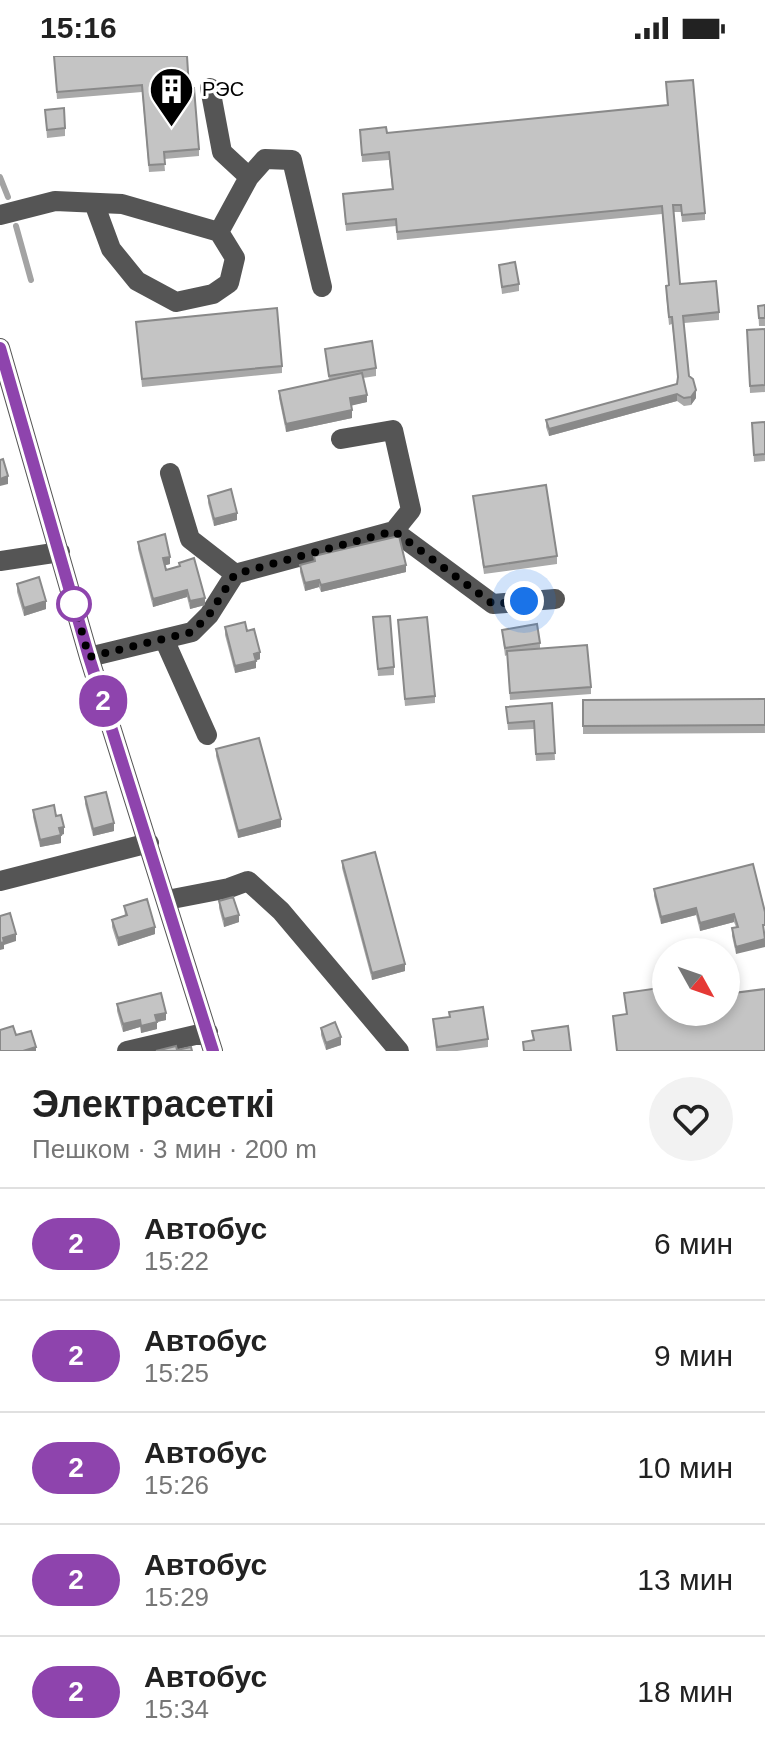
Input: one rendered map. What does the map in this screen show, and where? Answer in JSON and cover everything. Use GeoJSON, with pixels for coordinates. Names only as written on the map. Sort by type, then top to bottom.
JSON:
{"type":"FeatureCollection","features":[{"type":"Feature","properties":{"kind":"street"},"geometry":{"type":"LineString","coordinates":[[210,88],[222,152],[249,177]]}},
{"type":"Feature","properties":{"kind":"street"},"geometry":{"type":"LineString","coordinates":[[219,232],[249,177],[265,159],[292,160],[322,287]]}},
{"type":"Feature","properties":{"kind":"street"},"geometry":{"type":"LineString","coordinates":[[0,215],[55,201],[122,204],[219,232],[235,258],[229,283],[213,294],[176,302],[137,281],[111,249],[94,203]]}},
{"type":"Feature","properties":{"kind":"street"},"geometry":{"type":"LineString","coordinates":[[0,348],[89,657],[211,1041],[127,1051]]}},
{"type":"Feature","properties":{"kind":"street"},"geometry":{"type":"LineString","coordinates":[[89,657],[192,632],[209,615],[235,574],[394,531],[411,510],[393,430],[341,439]]}},
{"type":"Feature","properties":{"kind":"street"},"geometry":{"type":"LineString","coordinates":[[170,473],[190,539],[235,574]]}},
{"type":"Feature","properties":{"kind":"street"},"geometry":{"type":"LineString","coordinates":[[394,531],[493,604],[555,599]]}},
{"type":"Feature","properties":{"kind":"street"},"geometry":{"type":"LineString","coordinates":[[0,561],[60,552]]}},
{"type":"Feature","properties":{"kind":"street"},"geometry":{"type":"LineString","coordinates":[[164,639],[207,735]]}},
{"type":"Feature","properties":{"kind":"street"},"geometry":{"type":"LineString","coordinates":[[0,881],[149,843]]}},
{"type":"Feature","properties":{"kind":"street"},"geometry":{"type":"LineString","coordinates":[[167,900],[229,888],[248,881],[281,911],[399,1051]]}},
{"type":"Feature","properties":{"kind":"building","name":"РЭС"},"geometry":{"type":"Polygon","coordinates":[[[54,56],[187,56],[189,88],[194,88],[199,149],[164,152],[165,164],[149,165],[142,85],[57,92],[54,56]]]}},
{"type":"Feature","properties":{"kind":"building"},"geometry":{"type":"Polygon","coordinates":[[[693,80],[705,213],[682,215],[681,205],[673,205],[680,284],[716,281],[719,312],[683,316],[689,376],[696,390],[691,397],[684,398],[677,394],[549,429],[546,420],[677,384],[672,317],[669,317],[666,286],[669,285],[662,206],[397,232],[396,219],[346,224],[343,194],[393,189],[389,152],[362,155],[360,130],[386,127],[387,133],[668,105],[666,82],[693,80]]]}},
{"type":"Feature","properties":{"kind":"building"},"geometry":{"type":"Polygon","coordinates":[[[64,108],[65,128],[47,130],[45,110],[64,108]]]}},
{"type":"Feature","properties":{"kind":"building"},"geometry":{"type":"Polygon","coordinates":[[[515,262],[519,284],[502,287],[499,265],[515,262]]]}},
{"type":"Feature","properties":{"kind":"building"},"geometry":{"type":"Polygon","coordinates":[[[765,305],[765,318],[759,318],[758,306],[765,305]]]}},
{"type":"Feature","properties":{"kind":"building"},"geometry":{"type":"Polygon","coordinates":[[[277,308],[282,366],[142,379],[136,322],[277,308]]]}},
{"type":"Feature","properties":{"kind":"building"},"geometry":{"type":"Polygon","coordinates":[[[765,329],[765,385],[750,386],[747,330],[765,329]]]}},
{"type":"Feature","properties":{"kind":"building"},"geometry":{"type":"Polygon","coordinates":[[[372,341],[376,368],[329,376],[325,349],[372,341]]]}},
{"type":"Feature","properties":{"kind":"building"},"geometry":{"type":"Polygon","coordinates":[[[362,373],[367,395],[350,398],[352,410],[286,424],[279,391],[362,373]]]}},
{"type":"Feature","properties":{"kind":"building"},"geometry":{"type":"Polygon","coordinates":[[[765,422],[765,454],[754,455],[752,423],[765,422]]]}},
{"type":"Feature","properties":{"kind":"building"},"geometry":{"type":"Polygon","coordinates":[[[3,459],[8,476],[0,479],[0,460],[3,459]]]}},
{"type":"Feature","properties":{"kind":"building"},"geometry":{"type":"Polygon","coordinates":[[[546,485],[557,556],[484,567],[473,496],[546,485]]]}},
{"type":"Feature","properties":{"kind":"building"},"geometry":{"type":"Polygon","coordinates":[[[231,489],[237,513],[214,519],[208,496],[231,489]]]}},
{"type":"Feature","properties":{"kind":"building"},"geometry":{"type":"Polygon","coordinates":[[[165,534],[170,557],[163,558],[166,570],[194,558],[205,598],[190,601],[187,590],[153,599],[138,542],[165,534]]]}},
{"type":"Feature","properties":{"kind":"building"},"geometry":{"type":"Polygon","coordinates":[[[399,536],[406,565],[321,585],[319,580],[305,583],[300,565],[315,561],[314,556],[399,536]]]}},
{"type":"Feature","properties":{"kind":"building"},"geometry":{"type":"Polygon","coordinates":[[[39,577],[46,601],[24,608],[17,584],[39,577]]]}},
{"type":"Feature","properties":{"kind":"building"},"geometry":{"type":"Polygon","coordinates":[[[390,616],[394,667],[378,669],[373,617],[390,616]]]}},
{"type":"Feature","properties":{"kind":"building"},"geometry":{"type":"Polygon","coordinates":[[[427,617],[435,696],[405,699],[398,620],[427,617]]]}},
{"type":"Feature","properties":{"kind":"building"},"geometry":{"type":"Polygon","coordinates":[[[245,622],[247,631],[254,629],[260,652],[254,654],[256,661],[235,666],[225,627],[245,622]]]}},
{"type":"Feature","properties":{"kind":"building"},"geometry":{"type":"Polygon","coordinates":[[[537,624],[540,643],[505,648],[502,630],[537,624]]]}},
{"type":"Feature","properties":{"kind":"building"},"geometry":{"type":"Polygon","coordinates":[[[587,645],[591,687],[510,693],[507,651],[587,645]]]}},
{"type":"Feature","properties":{"kind":"building"},"geometry":{"type":"Polygon","coordinates":[[[765,699],[765,725],[583,726],[583,700],[765,699]]]}},
{"type":"Feature","properties":{"kind":"building"},"geometry":{"type":"Polygon","coordinates":[[[552,703],[555,753],[536,754],[534,721],[508,723],[506,707],[552,703]]]}},
{"type":"Feature","properties":{"kind":"building"},"geometry":{"type":"Polygon","coordinates":[[[259,738],[281,819],[238,831],[216,749],[259,738]]]}},
{"type":"Feature","properties":{"kind":"building"},"geometry":{"type":"Polygon","coordinates":[[[106,792],[114,823],[93,829],[85,797],[106,792]]]}},
{"type":"Feature","properties":{"kind":"building"},"geometry":{"type":"Polygon","coordinates":[[[54,805],[56,816],[61,815],[64,827],[59,828],[61,835],[40,840],[33,810],[54,805]]]}},
{"type":"Feature","properties":{"kind":"building"},"geometry":{"type":"Polygon","coordinates":[[[375,852],[405,964],[372,973],[342,861],[375,852]]]}},
{"type":"Feature","properties":{"kind":"building"},"geometry":{"type":"Polygon","coordinates":[[[753,864],[765,912],[765,939],[740,946],[740,938],[734,938],[732,928],[738,927],[734,914],[700,923],[696,908],[661,917],[654,889],[753,864]]]}},
{"type":"Feature","properties":{"kind":"building"},"geometry":{"type":"Polygon","coordinates":[[[233,897],[239,915],[224,919],[219,901],[233,897]]]}},
{"type":"Feature","properties":{"kind":"building"},"geometry":{"type":"Polygon","coordinates":[[[147,899],[155,927],[118,938],[112,920],[127,915],[124,906],[147,899]]]}},
{"type":"Feature","properties":{"kind":"building"},"geometry":{"type":"Polygon","coordinates":[[[10,913],[16,934],[3,938],[4,942],[0,943],[0,916],[10,913]]]}},
{"type":"Feature","properties":{"kind":"building"},"geometry":{"type":"Polygon","coordinates":[[[652,989],[652,1026],[740,1026],[740,992],[765,989],[765,1051],[617,1051],[613,1016],[627,1014],[624,993],[652,989]]]}},
{"type":"Feature","properties":{"kind":"building"},"geometry":{"type":"Polygon","coordinates":[[[161,993],[166,1013],[155,1015],[157,1022],[141,1026],[140,1020],[123,1024],[117,1004],[161,993]]]}},
{"type":"Feature","properties":{"kind":"building"},"geometry":{"type":"Polygon","coordinates":[[[483,1007],[488,1039],[437,1047],[433,1019],[450,1017],[449,1012],[483,1007]]]}},
{"type":"Feature","properties":{"kind":"building"},"geometry":{"type":"Polygon","coordinates":[[[335,1022],[341,1037],[326,1043],[321,1028],[335,1022]]]}},
{"type":"Feature","properties":{"kind":"building"},"geometry":{"type":"Polygon","coordinates":[[[13,1026],[16,1035],[31,1031],[36,1047],[23,1051],[0,1051],[0,1030],[13,1026]]]}},
{"type":"Feature","properties":{"kind":"building"},"geometry":{"type":"Polygon","coordinates":[[[568,1026],[571,1051],[524,1051],[523,1042],[534,1040],[532,1031],[568,1026]]]}},
{"type":"Feature","properties":{"kind":"building"},"geometry":{"type":"Polygon","coordinates":[[[176,1046],[177,1050],[191,1047],[192,1051],[156,1051],[176,1046]]]}},
{"type":"Feature","properties":{"kind":"waterway"},"geometry":{"type":"LineString","coordinates":[[0,177],[8,197]]}},
{"type":"Feature","properties":{"kind":"waterway"},"geometry":{"type":"LineString","coordinates":[[16,226],[31,280]]}},
{"type":"Feature","properties":{"kind":"bus line","name":"2"},"geometry":{"type":"LineString","coordinates":[[0,348],[89,657],[213,1051]]}},
{"type":"Feature","properties":{"kind":"place","name":"РЭС"},"geometry":{"type":"Point","coordinates":[171,128]}},
{"type":"Feature","properties":{"kind":"route"},"geometry":{"type":"LineString","coordinates":[[74,604],[72,597],[89,657],[192,632],[209,615],[235,574],[394,531],[493,604],[524,601]]}}]}
